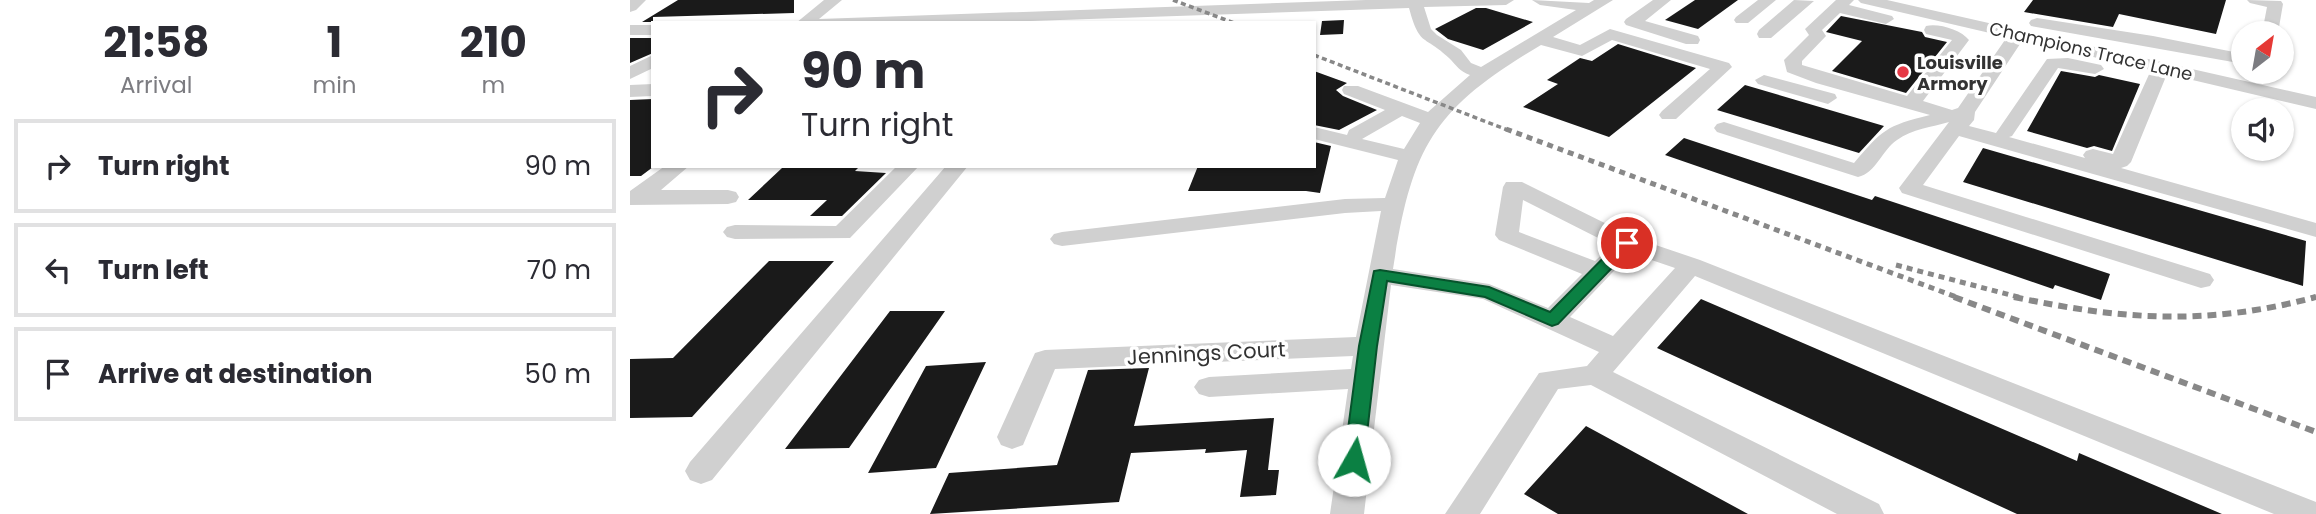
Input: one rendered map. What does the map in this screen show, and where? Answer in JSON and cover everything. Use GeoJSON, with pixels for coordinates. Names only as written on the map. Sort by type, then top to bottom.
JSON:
{"type":"FeatureCollection","features":[{"type":"Feature","properties":{"kind":"street"},"geometry":{"type":"LineString","coordinates":[[630,7],[638,0]]}},
{"type":"Feature","properties":{"kind":"street"},"geometry":{"type":"LineString","coordinates":[[807,21],[834,0]]}},
{"type":"Feature","properties":{"kind":"street"},"geometry":{"type":"LineString","coordinates":[[1023,15],[1035,0]]}},
{"type":"Feature","properties":{"kind":"street"},"geometry":{"type":"LineString","coordinates":[[887,21],[1023,15],[1080,18],[1154,10],[1319,3],[1500,0],[1525,7],[1599,4]]}},
{"type":"Feature","properties":{"kind":"street"},"geometry":{"type":"LineString","coordinates":[[1663,0],[1632,22],[1692,40]]}},
{"type":"Feature","properties":{"kind":"street"},"geometry":{"type":"LineString","coordinates":[[1742,20],[1768,0]]}},
{"type":"Feature","properties":{"kind":"street"},"geometry":{"type":"LineString","coordinates":[[1765,33],[1806,1],[1802,0]]}},
{"type":"Feature","properties":{"kind":"street","name":"Champions Trace Lane"},"geometry":{"type":"LineString","coordinates":[[1866,0],[1982,20],[2017,35],[2157,75],[2316,103]]}},
{"type":"Feature","properties":{"kind":"street"},"geometry":{"type":"LineString","coordinates":[[1921,0],[1982,20],[2231,56]]}},
{"type":"Feature","properties":{"kind":"street"},"geometry":{"type":"LineString","coordinates":[[2255,0],[2275,4],[2272,21]]}},
{"type":"Feature","properties":{"kind":"street"},"geometry":{"type":"LineString","coordinates":[[1408,2],[1431,39],[1455,54],[1465,67],[1485,74]]}},
{"type":"Feature","properties":{"kind":"street"},"geometry":{"type":"LineString","coordinates":[[1347,514],[1368,346],[1380,275],[1393,204],[1411,157],[1448,102],[1485,74],[1599,4]]}},
{"type":"Feature","properties":{"kind":"street"},"geometry":{"type":"LineString","coordinates":[[1911,103],[1961,40],[1957,36],[1842,4],[1813,29],[1818,36],[1794,60],[1793,68],[1822,79],[1911,103],[2316,230]]}},
{"type":"Feature","properties":{"kind":"street"},"geometry":{"type":"LineString","coordinates":[[1154,10],[1164,21]]}},
{"type":"Feature","properties":{"kind":"street"},"geometry":{"type":"LineString","coordinates":[[1422,21],[1443,12]]}},
{"type":"Feature","properties":{"kind":"street"},"geometry":{"type":"LineString","coordinates":[[630,30],[651,30]]}},
{"type":"Feature","properties":{"kind":"street"},"geometry":{"type":"LineString","coordinates":[[1540,39],[1582,51],[1610,34],[1723,67],[1669,115]]}},
{"type":"Feature","properties":{"kind":"street"},"geometry":{"type":"LineString","coordinates":[[2017,35],[1910,188],[2201,281]]}},
{"type":"Feature","properties":{"kind":"street"},"geometry":{"type":"LineString","coordinates":[[630,74],[651,61]]}},
{"type":"Feature","properties":{"kind":"street"},"geometry":{"type":"LineString","coordinates":[[1724,128],[1858,171],[1888,136],[1907,127],[1958,119],[2005,132],[2120,162],[2157,75],[2068,62],[2053,63],[2005,132]]}},
{"type":"Feature","properties":{"kind":"street"},"geometry":{"type":"LineString","coordinates":[[1764,80],[1894,116],[1907,127]]}},
{"type":"Feature","properties":{"kind":"street"},"geometry":{"type":"LineString","coordinates":[[630,91],[651,90]]}},
{"type":"Feature","properties":{"kind":"street"},"geometry":{"type":"LineString","coordinates":[[1351,90],[1433,121]]}},
{"type":"Feature","properties":{"kind":"street"},"geometry":{"type":"LineString","coordinates":[[1356,134],[1401,109]]}},
{"type":"Feature","properties":{"kind":"street"},"geometry":{"type":"LineString","coordinates":[[1316,134],[1411,157]]}},
{"type":"Feature","properties":{"kind":"street"},"geometry":{"type":"LineString","coordinates":[[633,193],[657,182],[676,168]]}},
{"type":"Feature","properties":{"kind":"street"},"geometry":{"type":"LineString","coordinates":[[735,232],[842,233],[907,168]]}},
{"type":"Feature","properties":{"kind":"street"},"geometry":{"type":"LineString","coordinates":[[701,471],[956,168]]}},
{"type":"Feature","properties":{"kind":"street"},"geometry":{"type":"LineString","coordinates":[[1599,272],[1507,235],[1514,187],[1627,243],[1691,265],[2309,514]]}},
{"type":"Feature","properties":{"kind":"street"},"geometry":{"type":"LineString","coordinates":[[633,193],[728,197]]}},
{"type":"Feature","properties":{"kind":"street"},"geometry":{"type":"LineString","coordinates":[[1062,239],[1307,210],[1393,204]]}},
{"type":"Feature","properties":{"kind":"street"},"geometry":{"type":"LineString","coordinates":[[1552,320],[1627,243]]}},
{"type":"Feature","properties":{"kind":"street"},"geometry":{"type":"LineString","coordinates":[[1595,375],[1691,265]]}},
{"type":"Feature","properties":{"kind":"street"},"geometry":{"type":"LineString","coordinates":[[1380,275],[1489,292],[1617,349]]}},
{"type":"Feature","properties":{"kind":"street","name":"Jennings Court"},"geometry":{"type":"LineString","coordinates":[[1012,437],[1045,360],[1368,346]]}},
{"type":"Feature","properties":{"kind":"street"},"geometry":{"type":"LineString","coordinates":[[1462,514],[1549,380],[1595,375],[1867,514]]}},
{"type":"Feature","properties":{"kind":"street"},"geometry":{"type":"LineString","coordinates":[[1209,387],[1364,378]]}},
{"type":"Feature","properties":{"kind":"building"},"geometry":{"type":"Polygon","coordinates":[[[678,0],[794,0],[794,13],[653,17],[651,22],[642,22],[678,0]]]}},
{"type":"Feature","properties":{"kind":"building"},"geometry":{"type":"Polygon","coordinates":[[[1695,0],[1738,0],[1698,29],[1665,20],[1695,0]]]}},
{"type":"Feature","properties":{"kind":"building"},"geometry":{"type":"Polygon","coordinates":[[[2033,0],[2226,0],[2216,34],[2119,14],[2113,27],[2024,12],[2033,0]]]}},
{"type":"Feature","properties":{"kind":"building"},"geometry":{"type":"Polygon","coordinates":[[[1476,8],[1486,8],[1533,22],[1483,50],[1448,39],[1435,29],[1476,8]]]}},
{"type":"Feature","properties":{"kind":"building"},"geometry":{"type":"Polygon","coordinates":[[[1841,16],[1922,32],[1925,37],[1947,42],[1906,93],[1832,71],[1862,41],[1826,32],[1841,16]]]}},
{"type":"Feature","properties":{"kind":"building"},"geometry":{"type":"Polygon","coordinates":[[[1344,20],[1343,34],[1320,35],[1322,21],[1344,20]]]}},
{"type":"Feature","properties":{"kind":"building"},"geometry":{"type":"Polygon","coordinates":[[[630,38],[651,38],[651,54],[630,63],[630,38]]]}},
{"type":"Feature","properties":{"kind":"building"},"geometry":{"type":"Polygon","coordinates":[[[1618,44],[1696,68],[1609,137],[1523,107],[1558,84],[1547,80],[1580,58],[1592,61],[1618,44]]]}},
{"type":"Feature","properties":{"kind":"building"},"geometry":{"type":"Polygon","coordinates":[[[2061,71],[2095,77],[2099,75],[2140,84],[2112,151],[2094,146],[2087,148],[2027,131],[2061,71]]]}},
{"type":"Feature","properties":{"kind":"building"},"geometry":{"type":"Polygon","coordinates":[[[1316,72],[1347,83],[1336,90],[1343,96],[1377,110],[1339,130],[1316,125],[1316,72]]]}},
{"type":"Feature","properties":{"kind":"building"},"geometry":{"type":"Polygon","coordinates":[[[1745,85],[1884,126],[1859,153],[1717,110],[1745,85]]]}},
{"type":"Feature","properties":{"kind":"building"},"geometry":{"type":"Polygon","coordinates":[[[651,99],[652,168],[641,176],[630,176],[630,100],[651,99]]]}},
{"type":"Feature","properties":{"kind":"building"},"geometry":{"type":"Polygon","coordinates":[[[1684,138],[1872,200],[1875,196],[2110,274],[2101,300],[2055,285],[2053,289],[1665,155],[1684,138]]]}},
{"type":"Feature","properties":{"kind":"building"},"geometry":{"type":"Polygon","coordinates":[[[1316,142],[1331,146],[1320,193],[1188,191],[1197,168],[1316,168],[1316,142]]]}},
{"type":"Feature","properties":{"kind":"building"},"geometry":{"type":"Polygon","coordinates":[[[1983,148],[2306,241],[2303,286],[1963,182],[1983,148]]]}},
{"type":"Feature","properties":{"kind":"building"},"geometry":{"type":"Polygon","coordinates":[[[782,168],[858,168],[855,171],[886,173],[842,216],[810,216],[827,200],[748,200],[782,168]]]}},
{"type":"Feature","properties":{"kind":"building"},"geometry":{"type":"Polygon","coordinates":[[[769,261],[834,261],[692,417],[630,418],[630,359],[673,358],[769,261]]]}},
{"type":"Feature","properties":{"kind":"building"},"geometry":{"type":"Polygon","coordinates":[[[1701,299],[2077,461],[2079,453],[2222,514],[2017,514],[1657,348],[1701,299]]]}},
{"type":"Feature","properties":{"kind":"building"},"geometry":{"type":"Polygon","coordinates":[[[890,311],[945,311],[849,448],[785,449],[890,311]]]}},
{"type":"Feature","properties":{"kind":"building"},"geometry":{"type":"Polygon","coordinates":[[[986,362],[936,468],[868,473],[926,366],[986,362]]]}},
{"type":"Feature","properties":{"kind":"building"},"geometry":{"type":"Polygon","coordinates":[[[1149,368],[1134,426],[1274,418],[1268,470],[1279,470],[1276,495],[1240,497],[1247,450],[1131,453],[1119,502],[930,514],[949,473],[1057,465],[1088,370],[1149,368]]]}},
{"type":"Feature","properties":{"kind":"building"},"geometry":{"type":"Polygon","coordinates":[[[1586,426],[1748,514],[1558,514],[1524,494],[1586,426]]]}},
{"type":"Feature","properties":{"kind":"railway"},"geometry":{"type":"LineString","coordinates":[[1173,0],[1229,21]]}},
{"type":"Feature","properties":{"kind":"railway"},"geometry":{"type":"LineString","coordinates":[[1316,56],[1510,131]]}},
{"type":"Feature","properties":{"kind":"railway"},"geometry":{"type":"LineString","coordinates":[[1506,129],[1959,298]]}},
{"type":"Feature","properties":{"kind":"railway"},"geometry":{"type":"LineString","coordinates":[[1896,265],[2022,298]]}},
{"type":"Feature","properties":{"kind":"railway"},"geometry":{"type":"LineString","coordinates":[[1954,297],[2316,432]]}},
{"type":"Feature","properties":{"kind":"railway"},"geometry":{"type":"LineString","coordinates":[[2014,297],[2092,311],[2165,316],[2239,312],[2316,297],[2311,298]]}},
{"type":"Feature","properties":{"kind":"place","name":"Louisville Armory"},"geometry":{"type":"Point","coordinates":[1903,72]}},
{"type":"Feature","properties":{"kind":"route"},"geometry":{"type":"LineString","coordinates":[[1354,460],[1380,275],[1489,292],[1552,320],[1627,243]]}}]}
